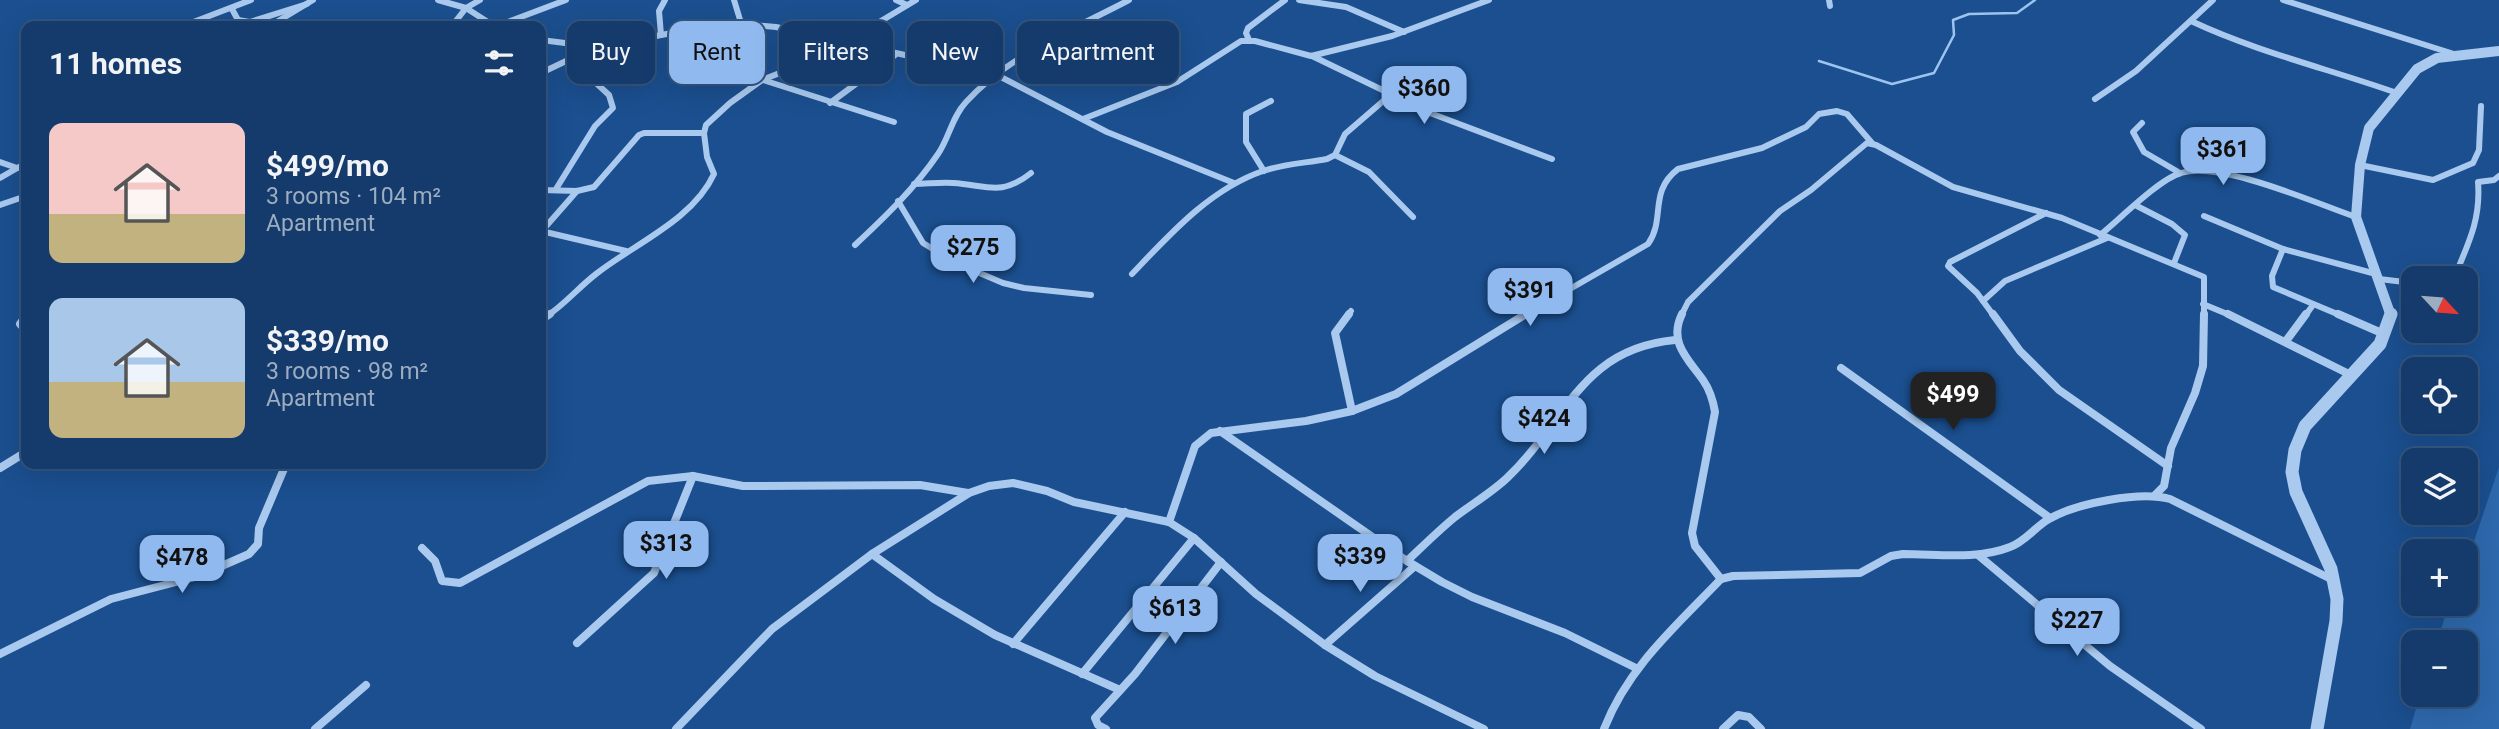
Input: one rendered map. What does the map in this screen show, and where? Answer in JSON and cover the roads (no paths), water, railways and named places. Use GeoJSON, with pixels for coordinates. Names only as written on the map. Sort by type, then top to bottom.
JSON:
{"type":"FeatureCollection","features":[{"type":"Feature","properties":{"kind":"street"},"geometry":{"type":"LineString","coordinates":[[197,21],[251,0]]}},
{"type":"Feature","properties":{"kind":"street"},"geometry":{"type":"LineString","coordinates":[[438,0],[467,8],[487,21]]}},
{"type":"Feature","properties":{"kind":"street"},"geometry":{"type":"LineString","coordinates":[[456,21],[467,8],[480,0]]}},
{"type":"Feature","properties":{"kind":"street"},"geometry":{"type":"LineString","coordinates":[[509,21],[566,0]]}},
{"type":"Feature","properties":{"kind":"street"},"geometry":{"type":"LineString","coordinates":[[661,35],[659,10],[665,0]]}},
{"type":"Feature","properties":{"kind":"street"},"geometry":{"type":"LineString","coordinates":[[734,0],[740,21]]}},
{"type":"Feature","properties":{"kind":"street"},"geometry":{"type":"LineString","coordinates":[[896,0],[907,5]]}},
{"type":"Feature","properties":{"kind":"street"},"geometry":{"type":"LineString","coordinates":[[880,21],[916,0]]}},
{"type":"Feature","properties":{"kind":"street"},"geometry":{"type":"LineString","coordinates":[[1003,72],[1129,0]]}},
{"type":"Feature","properties":{"kind":"street"},"geometry":{"type":"LineString","coordinates":[[1249,40],[1246,33],[1248,28],[1285,0]]}},
{"type":"Feature","properties":{"kind":"street"},"geometry":{"type":"LineString","coordinates":[[1299,0],[1346,7],[1404,32]]}},
{"type":"Feature","properties":{"kind":"street"},"geometry":{"type":"LineString","coordinates":[[1311,56],[1404,32],[1489,0]]}},
{"type":"Feature","properties":{"kind":"street"},"geometry":{"type":"LineString","coordinates":[[2095,99],[2136,71],[2213,0]]}},
{"type":"Feature","properties":{"kind":"street"},"geometry":{"type":"LineString","coordinates":[[2283,0],[2458,56]]}},
{"type":"Feature","properties":{"kind":"street"},"geometry":{"type":"LineString","coordinates":[[253,21],[310,2]]}},
{"type":"Feature","properties":{"kind":"street"},"geometry":{"type":"LineString","coordinates":[[278,21],[310,2]]}},
{"type":"Feature","properties":{"kind":"street"},"geometry":{"type":"LineString","coordinates":[[232,9],[240,21]]}},
{"type":"Feature","properties":{"kind":"street"},"geometry":{"type":"LineString","coordinates":[[2190,21],[2232,40],[2321,66],[2397,93]]}},
{"type":"Feature","properties":{"kind":"street"},"geometry":{"type":"LineString","coordinates":[[655,36],[669,34]]}},
{"type":"Feature","properties":{"kind":"street"},"geometry":{"type":"LineString","coordinates":[[1083,119],[1177,82],[1233,44],[1249,40],[1311,56],[1389,96],[1461,128],[1552,159]]}},
{"type":"Feature","properties":{"kind":"street"},"geometry":{"type":"LineString","coordinates":[[546,41],[567,43]]}},
{"type":"Feature","properties":{"kind":"street"},"geometry":{"type":"LineString","coordinates":[[2317,729],[2338,612],[2334,580],[2296,497],[2292,471],[2293,454],[2296,441],[2305,426],[2380,344],[2391,315],[2356,217],[2360,165],[2369,128],[2417,69],[2437,58],[2499,51]]}},
{"type":"Feature","properties":{"kind":"street"},"geometry":{"type":"LineString","coordinates":[[830,103],[895,55],[907,57]]}},
{"type":"Feature","properties":{"kind":"street"},"geometry":{"type":"LineString","coordinates":[[546,71],[567,61]]}},
{"type":"Feature","properties":{"kind":"street"},"geometry":{"type":"LineString","coordinates":[[1003,78],[1134,145],[1234,183]]}},
{"type":"Feature","properties":{"kind":"street"},"geometry":{"type":"LineString","coordinates":[[765,81],[894,122]]}},
{"type":"Feature","properties":{"kind":"street"},"geometry":{"type":"LineString","coordinates":[[556,189],[595,125],[613,107],[609,95],[597,84]]}},
{"type":"Feature","properties":{"kind":"street"},"geometry":{"type":"LineString","coordinates":[[546,316],[586,281],[657,231],[708,188],[713,174],[704,133],[712,118],[756,84]]}},
{"type":"Feature","properties":{"kind":"street"},"geometry":{"type":"LineString","coordinates":[[855,245],[914,184],[939,152],[965,104],[987,84]]}},
{"type":"Feature","properties":{"kind":"street"},"geometry":{"type":"LineString","coordinates":[[1132,274],[1159,245],[1234,183],[1264,171],[1327,159],[1335,155],[1345,134],[1389,96]]}},
{"type":"Feature","properties":{"kind":"street"},"geometry":{"type":"LineString","coordinates":[[1264,171],[1246,142],[1246,114],[1271,101]]}},
{"type":"Feature","properties":{"kind":"street"},"geometry":{"type":"LineString","coordinates":[[2360,165],[2432,180],[2473,163],[2479,150],[2481,106]]}},
{"type":"Feature","properties":{"kind":"street"},"geometry":{"type":"LineString","coordinates":[[1168,522],[1195,446],[1203,437],[1220,431],[1306,421],[1352,411],[1395,394],[1458,354],[1648,244],[1656,231],[1655,208],[1658,196],[1665,182],[1681,167],[1760,149],[1804,128],[1816,115],[1839,111],[1849,115],[1872,143],[1953,187],[2046,213],[2204,277],[2203,366],[2195,393],[2171,448],[2164,486],[2155,495]]}},
{"type":"Feature","properties":{"kind":"street"},"geometry":{"type":"LineString","coordinates":[[2143,123],[2133,132],[2138,146],[2180,173]]}},
{"type":"Feature","properties":{"kind":"street"},"geometry":{"type":"LineString","coordinates":[[546,190],[587,190],[599,183],[644,132],[704,133]]}},
{"type":"Feature","properties":{"kind":"street"},"geometry":{"type":"LineString","coordinates":[[1721,579],[1695,546],[1692,533],[1715,412],[1714,398],[1708,385],[1677,348],[1675,340],[1682,311],[1780,211],[1811,190],[1867,143],[1872,143]]}},
{"type":"Feature","properties":{"kind":"street"},"geometry":{"type":"LineString","coordinates":[[1335,155],[1369,172],[1413,217]]}},
{"type":"Feature","properties":{"kind":"street"},"geometry":{"type":"LineString","coordinates":[[0,162],[17,168]]}},
{"type":"Feature","properties":{"kind":"street"},"geometry":{"type":"LineString","coordinates":[[0,178],[21,166]]}},
{"type":"Feature","properties":{"kind":"street"},"geometry":{"type":"LineString","coordinates":[[1983,301],[2005,281],[2104,237],[2171,177],[2180,173],[2219,172],[2356,217]]}},
{"type":"Feature","properties":{"kind":"street"},"geometry":{"type":"LineString","coordinates":[[914,184],[953,183],[1002,190],[1016,186],[1031,173]]}},
{"type":"Feature","properties":{"kind":"street"},"geometry":{"type":"LineString","coordinates":[[2459,266],[2475,227],[2480,205],[2478,182],[2494,180],[2499,176]]}},
{"type":"Feature","properties":{"kind":"street"},"geometry":{"type":"LineString","coordinates":[[546,225],[577,191]]}},
{"type":"Feature","properties":{"kind":"street"},"geometry":{"type":"LineString","coordinates":[[0,205],[21,198]]}},
{"type":"Feature","properties":{"kind":"street"},"geometry":{"type":"LineString","coordinates":[[898,201],[923,243],[956,263],[1003,283],[1024,288],[1091,295]]}},
{"type":"Feature","properties":{"kind":"street"},"geometry":{"type":"LineString","coordinates":[[2137,206],[2172,224],[2185,235],[2174,264]]}},
{"type":"Feature","properties":{"kind":"street"},"geometry":{"type":"LineString","coordinates":[[2046,213],[1950,262],[1950,269],[1969,284],[2020,352],[2059,390],[2168,466]]}},
{"type":"Feature","properties":{"kind":"street"},"geometry":{"type":"LineString","coordinates":[[2204,216],[2283,248],[2377,277],[2401,281]]}},
{"type":"Feature","properties":{"kind":"street"},"geometry":{"type":"LineString","coordinates":[[546,232],[626,251]]}},
{"type":"Feature","properties":{"kind":"street"},"geometry":{"type":"LineString","coordinates":[[2283,248],[2272,275],[2273,287],[2384,335]]}},
{"type":"Feature","properties":{"kind":"street"},"geometry":{"type":"LineString","coordinates":[[2203,304],[2286,341],[2352,376]]}},
{"type":"Feature","properties":{"kind":"street"},"geometry":{"type":"LineString","coordinates":[[2286,341],[2313,304]]}},
{"type":"Feature","properties":{"kind":"street"},"geometry":{"type":"LineString","coordinates":[[1351,311],[1335,333],[1352,411]]}},
{"type":"Feature","properties":{"kind":"street"},"geometry":{"type":"LineString","coordinates":[[1325,645],[1411,563],[1516,470],[1585,382],[1616,355],[1642,342],[1675,340]]}},
{"type":"Feature","properties":{"kind":"street"},"geometry":{"type":"LineString","coordinates":[[1841,368],[2050,518]]}},
{"type":"Feature","properties":{"kind":"street"},"geometry":{"type":"LineString","coordinates":[[1220,431],[1411,563],[1472,597],[1565,633],[1636,668]]}},
{"type":"Feature","properties":{"kind":"street"},"geometry":{"type":"LineString","coordinates":[[0,468],[21,455]]}},
{"type":"Feature","properties":{"kind":"street"},"geometry":{"type":"LineString","coordinates":[[0,654],[111,599],[199,576],[250,554],[258,544],[259,528],[284,469]]}},
{"type":"Feature","properties":{"kind":"street"},"geometry":{"type":"LineString","coordinates":[[422,548],[435,561],[442,581],[460,583],[648,481],[693,475],[743,486],[919,485],[969,493]]}},
{"type":"Feature","properties":{"kind":"street"},"geometry":{"type":"LineString","coordinates":[[577,643],[654,573],[693,475]]}},
{"type":"Feature","properties":{"kind":"street"},"geometry":{"type":"LineString","coordinates":[[676,729],[772,629],[872,554],[969,493],[989,486],[1013,483],[1047,491],[1074,502],[1168,522],[1194,538],[1256,594],[1325,645],[1375,676],[1485,729]]}},
{"type":"Feature","properties":{"kind":"street"},"geometry":{"type":"LineString","coordinates":[[1604,729],[1615,700],[1636,668],[1721,579],[1734,576],[1860,573],[1891,556],[1903,554],[1978,555],[2012,547],[2050,518],[2123,497],[2155,495],[2170,499],[2334,580]]}},
{"type":"Feature","properties":{"kind":"street"},"geometry":{"type":"LineString","coordinates":[[1013,644],[1125,512]]}},
{"type":"Feature","properties":{"kind":"street"},"geometry":{"type":"LineString","coordinates":[[1082,674],[1194,538]]}},
{"type":"Feature","properties":{"kind":"street"},"geometry":{"type":"LineString","coordinates":[[872,554],[934,599],[1013,644],[1120,690]]}},
{"type":"Feature","properties":{"kind":"street"},"geometry":{"type":"LineString","coordinates":[[1978,555],[2110,666],[2201,729]]}},
{"type":"Feature","properties":{"kind":"street"},"geometry":{"type":"LineString","coordinates":[[1106,729],[1098,725],[1095,718],[1221,562]]}},
{"type":"Feature","properties":{"kind":"street"},"geometry":{"type":"LineString","coordinates":[[315,729],[366,684]]}},
{"type":"Feature","properties":{"kind":"street"},"geometry":{"type":"LineString","coordinates":[[1723,729],[1738,715],[1749,717],[1761,729]]}},
{"type":"Feature","properties":{"kind":"waterway"},"geometry":{"type":"LineString","coordinates":[[1819,61],[1892,84],[1934,73],[1954,35],[1953,20],[1969,14],[2017,13],[2035,0]]}}]}
